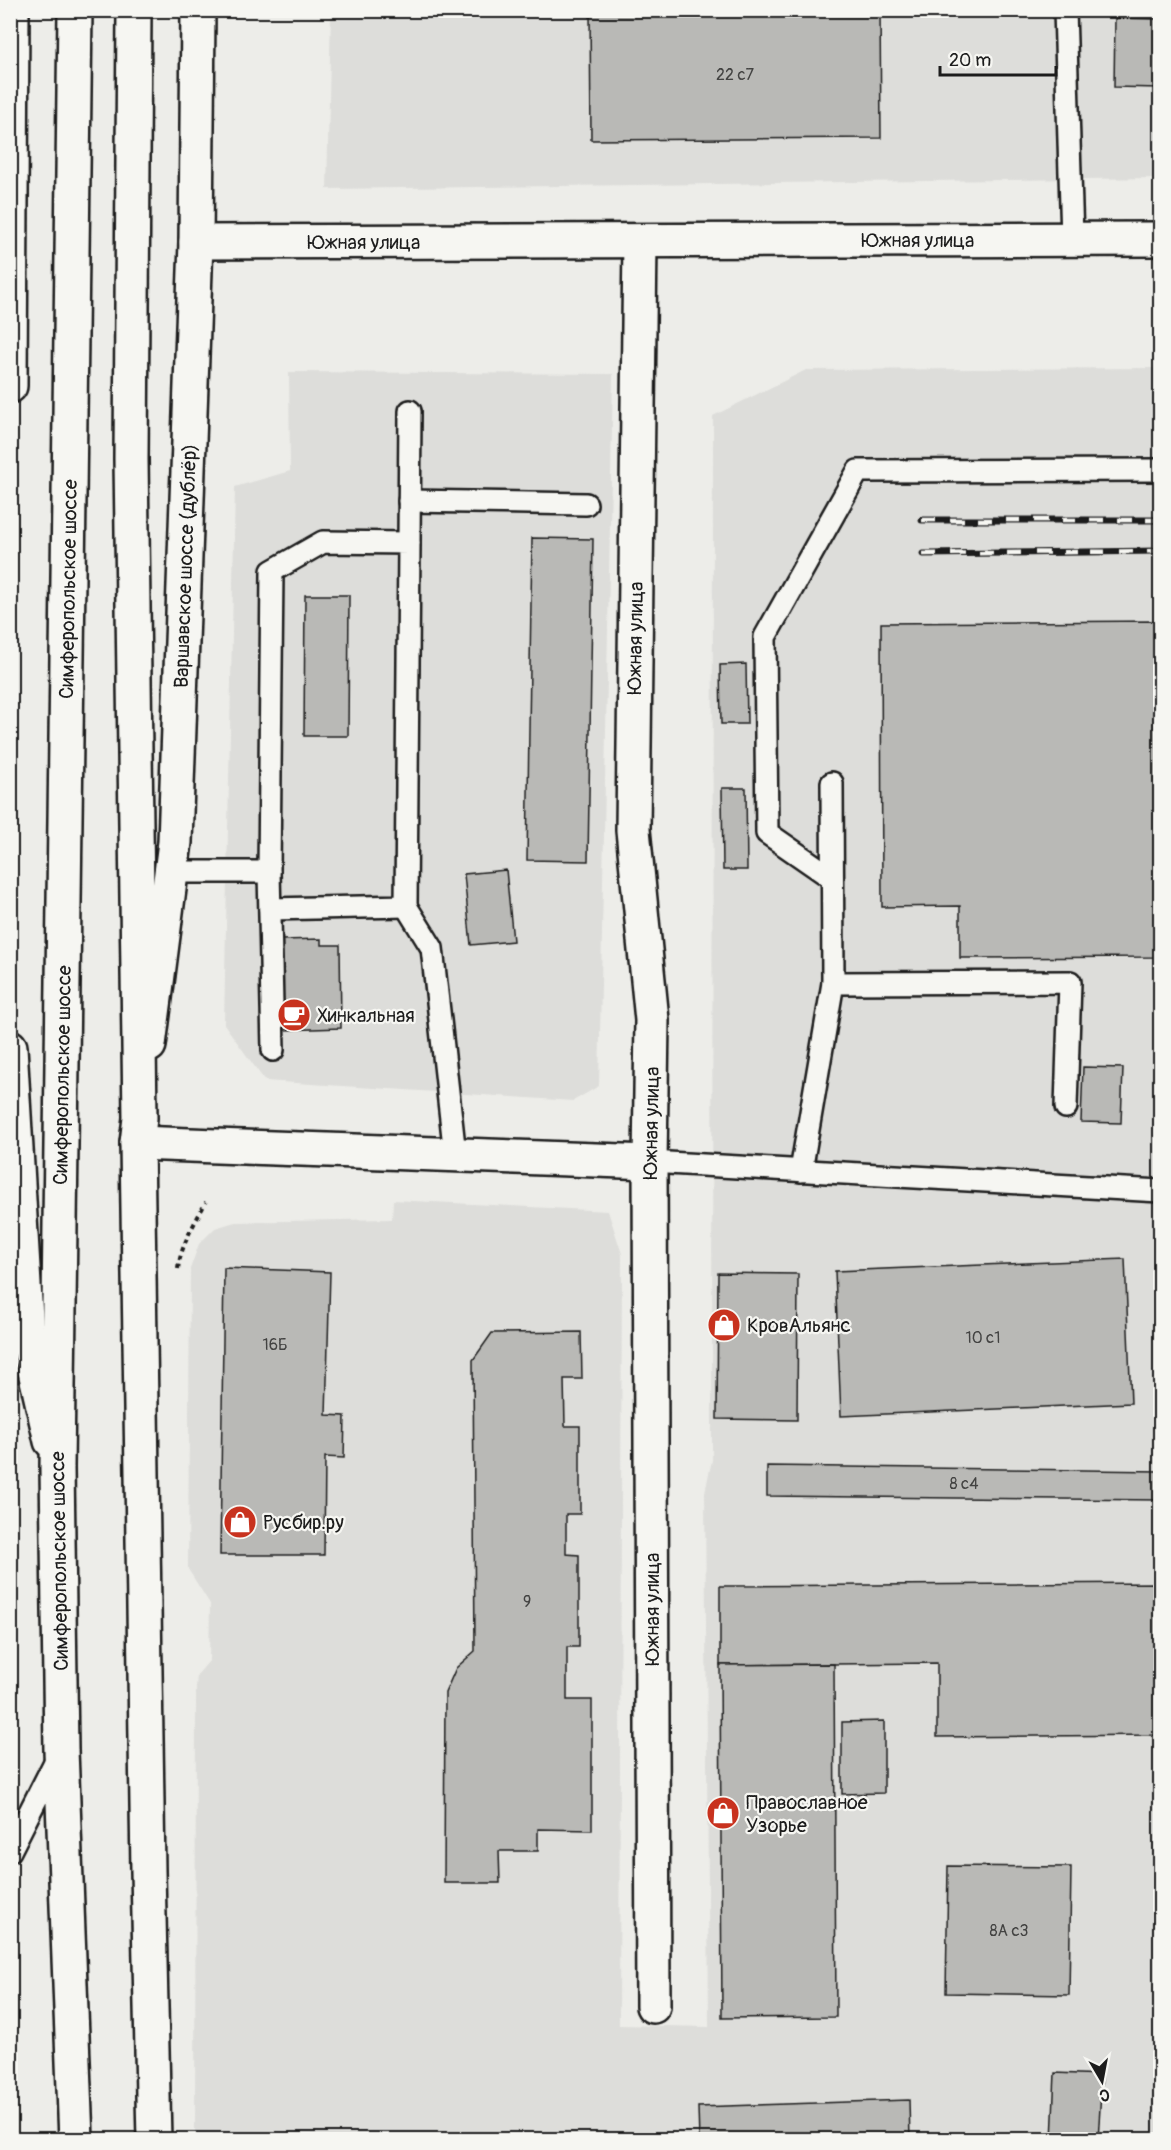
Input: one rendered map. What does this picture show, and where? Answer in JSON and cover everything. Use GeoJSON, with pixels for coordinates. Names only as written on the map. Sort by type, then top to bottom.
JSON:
{"type":"FeatureCollection","features":[{"type":"Feature","properties":{"kind":"main road"},"geometry":{"type":"LineString","coordinates":[[10,386],[12,10]]}},
{"type":"Feature","properties":{"kind":"main road","name":"Симферопольское шоссе"},"geometry":{"type":"LineString","coordinates":[[75,10],[57,1468],[61,1750],[76,2139]]}},
{"type":"Feature","properties":{"kind":"main road"},"geometry":{"type":"LineString","coordinates":[[134,10],[131,459],[154,2139]]}},
{"type":"Feature","properties":{"kind":"main road","name":"Варшавское шоссе (дублёр)"},"geometry":{"type":"LineString","coordinates":[[139,1131],[175,842],[196,242],[198,10]]}},
{"type":"Feature","properties":{"kind":"main road","name":"Южная улица"},"geometry":{"type":"LineString","coordinates":[[196,242],[1161,239]]}},
{"type":"Feature","properties":{"kind":"main road","name":"Южная улица"},"geometry":{"type":"LineString","coordinates":[[640,241],[633,830],[652,1020],[650,1162],[653,2006]]}},
{"type":"Feature","properties":{"kind":"main road"},"geometry":{"type":"LineString","coordinates":[[10,1047],[27,1336],[57,1468]]}},
{"type":"Feature","properties":{"kind":"main road"},"geometry":{"type":"LineString","coordinates":[[139,1131],[455,1155],[650,1162]]}},
{"type":"Feature","properties":{"kind":"lane"},"geometry":{"type":"LineString","coordinates":[[1065,10],[1072,239]]}},
{"type":"Feature","properties":{"kind":"lane"},"geometry":{"type":"LineString","coordinates":[[410,411],[406,906],[432,948],[455,1155]]}},
{"type":"Feature","properties":{"kind":"lane"},"geometry":{"type":"LineString","coordinates":[[832,878],[768,833],[765,637],[858,471],[1161,470]]}},
{"type":"Feature","properties":{"kind":"lane"},"geometry":{"type":"LineString","coordinates":[[409,501],[586,504]]}},
{"type":"Feature","properties":{"kind":"lane"},"geometry":{"type":"LineString","coordinates":[[273,1050],[269,872],[272,571],[322,542],[409,543]]}},
{"type":"Feature","properties":{"kind":"lane"},"geometry":{"type":"LineString","coordinates":[[801,1171],[833,983],[832,783]]}},
{"type":"Feature","properties":{"kind":"lane"},"geometry":{"type":"LineString","coordinates":[[171,872],[269,872]]}},
{"type":"Feature","properties":{"kind":"lane"},"geometry":{"type":"LineString","coordinates":[[270,909],[406,906]]}},
{"type":"Feature","properties":{"kind":"lane"},"geometry":{"type":"LineString","coordinates":[[833,983],[1070,982],[1066,1107]]}},
{"type":"Feature","properties":{"kind":"lane"},"geometry":{"type":"LineString","coordinates":[[650,1162],[1161,1191]]}},
{"type":"Feature","properties":{"kind":"lane"},"geometry":{"type":"LineString","coordinates":[[10,1851],[61,1750]]}},
{"type":"Feature","properties":{"kind":"shaded area"},"geometry":{"type":"Polygon","coordinates":[[[331,11],[1160,11],[1160,178],[327,189],[331,11]]]}},
{"type":"Feature","properties":{"kind":"shaded area"},"geometry":{"type":"Polygon","coordinates":[[[1160,368],[1160,2139],[195,2139],[196,1688],[197,1675],[209,1661],[210,1604],[188,1569],[190,1269],[199,1244],[215,1228],[235,1222],[392,1219],[393,1200],[608,1211],[622,1254],[619,2025],[709,2027],[705,1492],[712,1460],[713,416],[806,370],[1160,368]]]}},
{"type":"Feature","properties":{"kind":"shaded area"},"geometry":{"type":"Polygon","coordinates":[[[289,372],[613,374],[599,1086],[573,1101],[265,1081],[224,1024],[235,487],[290,471],[289,372]]]}},
{"type":"Feature","properties":{"kind":"building"},"geometry":{"type":"Polygon","coordinates":[[[590,10],[880,10],[881,138],[591,140],[590,10]]]}},
{"type":"Feature","properties":{"kind":"building"},"geometry":{"type":"Polygon","coordinates":[[[1115,18],[1160,19],[1160,88],[1114,87],[1115,18]]]}},
{"type":"Feature","properties":{"kind":"building"},"geometry":{"type":"Polygon","coordinates":[[[532,538],[593,539],[588,861],[527,860],[532,538]]]}},
{"type":"Feature","properties":{"kind":"building"},"geometry":{"type":"Polygon","coordinates":[[[305,595],[349,595],[348,736],[304,736],[305,595]]]}},
{"type":"Feature","properties":{"kind":"building"},"geometry":{"type":"Polygon","coordinates":[[[1160,621],[1160,957],[960,958],[960,906],[882,907],[881,623],[1160,621]]]}},
{"type":"Feature","properties":{"kind":"building"},"geometry":{"type":"Polygon","coordinates":[[[746,664],[747,724],[721,724],[720,665],[746,664]]]}},
{"type":"Feature","properties":{"kind":"building"},"geometry":{"type":"Polygon","coordinates":[[[722,788],[746,788],[747,870],[723,870],[722,788]]]}},
{"type":"Feature","properties":{"kind":"building"},"geometry":{"type":"Polygon","coordinates":[[[506,870],[513,941],[471,945],[464,874],[506,870]]]}},
{"type":"Feature","properties":{"kind":"building"},"geometry":{"type":"Polygon","coordinates":[[[321,939],[321,945],[340,945],[341,1028],[284,1030],[282,940],[321,939]]]}},
{"type":"Feature","properties":{"kind":"building"},"geometry":{"type":"Polygon","coordinates":[[[1083,1067],[1123,1068],[1121,1123],[1081,1122],[1083,1067]]]}},
{"type":"Feature","properties":{"kind":"building"},"geometry":{"type":"Polygon","coordinates":[[[1125,1259],[1131,1403],[841,1416],[835,1271],[1125,1259]]]}},
{"type":"Feature","properties":{"kind":"building"},"geometry":{"type":"Polygon","coordinates":[[[224,1268],[330,1272],[326,1415],[345,1416],[344,1458],[325,1457],[324,1555],[220,1555],[224,1268]]]}},
{"type":"Feature","properties":{"kind":"building"},"geometry":{"type":"Polygon","coordinates":[[[718,1273],[798,1274],[797,1420],[717,1419],[718,1273]]]}},
{"type":"Feature","properties":{"kind":"building"},"geometry":{"type":"Polygon","coordinates":[[[581,1332],[582,1379],[564,1379],[565,1426],[580,1426],[580,1514],[566,1514],[566,1554],[579,1555],[579,1647],[567,1647],[567,1700],[592,1700],[592,1830],[538,1829],[538,1851],[499,1851],[500,1883],[444,1883],[445,1693],[456,1668],[475,1651],[473,1360],[492,1333],[581,1332]]]}},
{"type":"Feature","properties":{"kind":"building"},"geometry":{"type":"Polygon","coordinates":[[[767,1466],[1160,1471],[1160,1500],[767,1496],[767,1466]]]}},
{"type":"Feature","properties":{"kind":"building"},"geometry":{"type":"Polygon","coordinates":[[[1160,1583],[1160,1735],[937,1737],[937,1663],[720,1665],[720,1586],[1160,1583]]]}},
{"type":"Feature","properties":{"kind":"building"},"geometry":{"type":"Polygon","coordinates":[[[834,1664],[836,2017],[722,2018],[720,1665],[834,1664]]]}},
{"type":"Feature","properties":{"kind":"building"},"geometry":{"type":"Polygon","coordinates":[[[884,1721],[884,1793],[842,1794],[842,1722],[884,1721]]]}},
{"type":"Feature","properties":{"kind":"building"},"geometry":{"type":"Polygon","coordinates":[[[948,1866],[1071,1867],[1069,1995],[946,1993],[948,1866]]]}},
{"type":"Feature","properties":{"kind":"building"},"geometry":{"type":"Polygon","coordinates":[[[1055,2073],[1102,2075],[1098,2140],[1052,2140],[1055,2073]]]}},
{"type":"Feature","properties":{"kind":"building"},"geometry":{"type":"Polygon","coordinates":[[[909,2100],[910,2140],[699,2140],[698,2107],[909,2100]]]}},
{"type":"Feature","properties":{"kind":"railway"},"geometry":{"type":"LineString","coordinates":[[922,520],[1160,520]]}},
{"type":"Feature","properties":{"kind":"railway"},"geometry":{"type":"LineString","coordinates":[[923,554],[1160,551]]}},
{"type":"Feature","properties":{"kind":"place","name":"Хинкальная"},"geometry":{"type":"Point","coordinates":[294,1015]}},
{"type":"Feature","properties":{"kind":"place","name":"КровАльянс"},"geometry":{"type":"Point","coordinates":[724,1325]}},
{"type":"Feature","properties":{"kind":"place","name":"Русбир.ру"},"geometry":{"type":"Point","coordinates":[240,1522]}},
{"type":"Feature","properties":{"kind":"place","name":"Православное Узорье"},"geometry":{"type":"Point","coordinates":[723,1813]}}]}
